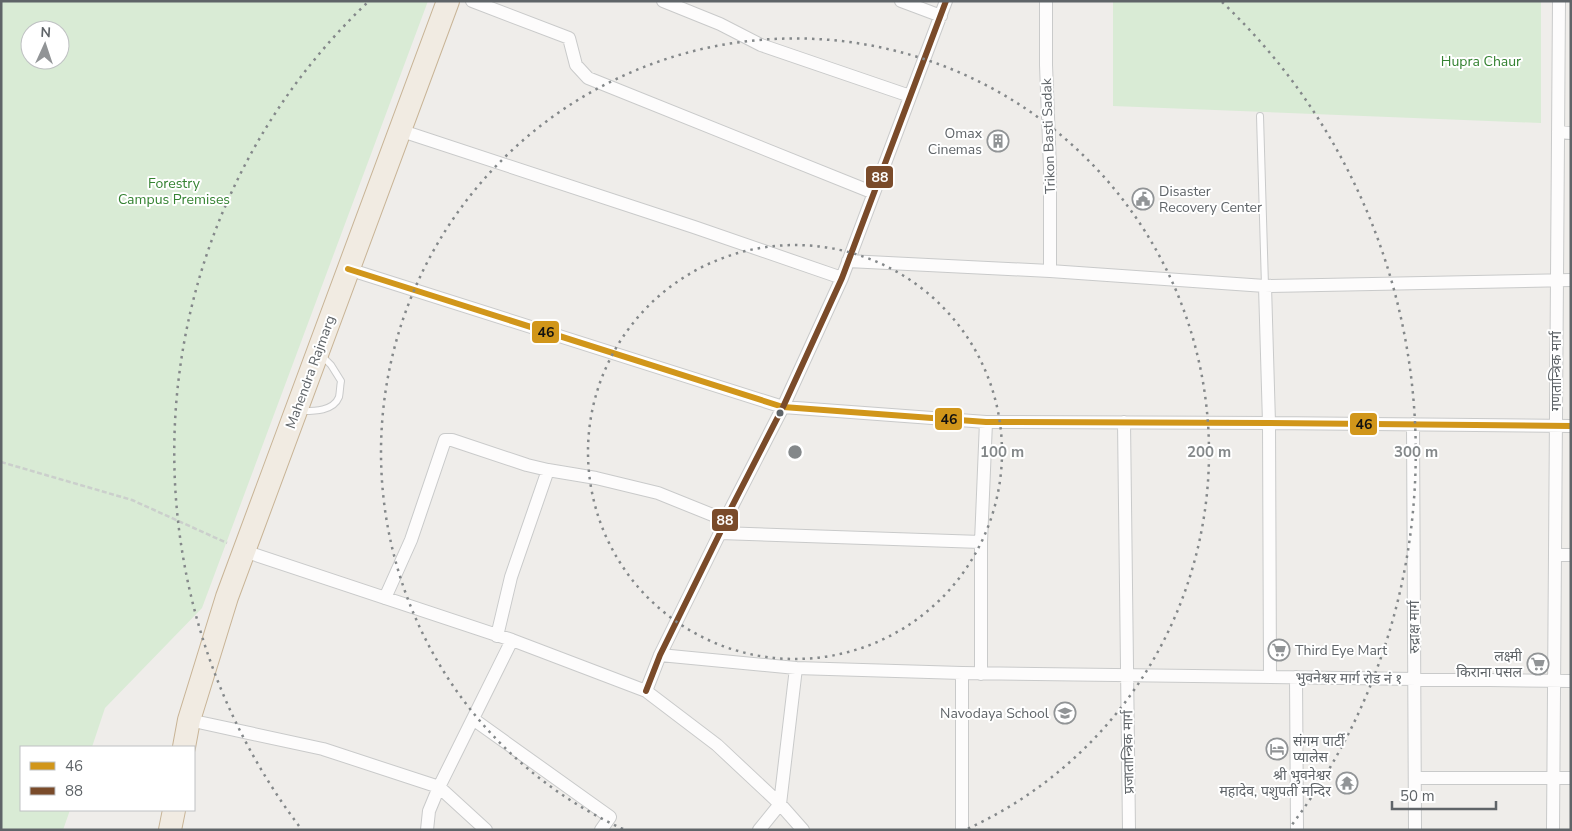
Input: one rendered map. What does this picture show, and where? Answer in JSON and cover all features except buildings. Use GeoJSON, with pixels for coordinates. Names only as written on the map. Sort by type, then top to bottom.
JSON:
{"type":"FeatureCollection","features":[{"type":"Feature","properties":{"kind":"highway","name":"Mahendra Rajmarg"},"geometry":{"type":"LineString","coordinates":[[184,746],[189,720],[227,597],[448,1]]}},
{"type":"Feature","properties":{"kind":"highway"},"geometry":{"type":"LineString","coordinates":[[170,830],[174,811]]}},
{"type":"Feature","properties":{"kind":"street"},"geometry":{"type":"LineString","coordinates":[[472,1],[569,38],[576,65],[588,78],[874,193]]}},
{"type":"Feature","properties":{"kind":"street"},"geometry":{"type":"LineString","coordinates":[[663,1],[720,24],[761,45],[910,96]]}},
{"type":"Feature","properties":{"kind":"street"},"geometry":{"type":"LineString","coordinates":[[901,1],[942,16]]}},
{"type":"Feature","properties":{"kind":"street"},"geometry":{"type":"LineString","coordinates":[[646,691],[660,655],[725,520],[783,407],[842,278],[942,16],[946,1]]}},
{"type":"Feature","properties":{"kind":"street","name":"Trikon Basti Sadak"},"geometry":{"type":"LineString","coordinates":[[1046,1],[1046,65],[1050,168],[1050,271]]}},
{"type":"Feature","properties":{"kind":"street","name":"गणतान्त्रिक मार्ग"},"geometry":{"type":"LineString","coordinates":[[1553,830],[1557,279],[1564,132],[1559,1]]}},
{"type":"Feature","properties":{"kind":"street"},"geometry":{"type":"LineString","coordinates":[[399,130],[842,278]]}},
{"type":"Feature","properties":{"kind":"street"},"geometry":{"type":"LineString","coordinates":[[848,261],[1050,271],[1265,286],[1571,280]]}},
{"type":"Feature","properties":{"kind":"street"},"geometry":{"type":"LineString","coordinates":[[348,269],[783,407],[986,422],[1571,426]]}},
{"type":"Feature","properties":{"kind":"street"},"geometry":{"type":"LineString","coordinates":[[1265,286],[1269,423],[1270,677]]}},
{"type":"Feature","properties":{"kind":"street"},"geometry":{"type":"LineString","coordinates":[[981,674],[981,542],[986,422]]}},
{"type":"Feature","properties":{"kind":"street","name":"प्रजातान्त्रिक मार्ग"},"geometry":{"type":"LineString","coordinates":[[1124,422],[1129,830]]}},
{"type":"Feature","properties":{"kind":"street","name":"रुद्राक्ष मार्ग"},"geometry":{"type":"LineString","coordinates":[[1413,424],[1415,830]]}},
{"type":"Feature","properties":{"kind":"street"},"geometry":{"type":"LineString","coordinates":[[385,598],[411,540],[445,440],[452,440],[527,465],[596,478],[658,493],[725,520]]}},
{"type":"Feature","properties":{"kind":"street"},"geometry":{"type":"LineString","coordinates":[[497,636],[511,577],[548,470]]}},
{"type":"Feature","properties":{"kind":"street"},"geometry":{"type":"LineString","coordinates":[[720,533],[981,542]]}},
{"type":"Feature","properties":{"kind":"street"},"geometry":{"type":"LineString","coordinates":[[244,551],[512,640],[646,691],[717,745],[780,804],[803,830]]}},
{"type":"Feature","properties":{"kind":"street"},"geometry":{"type":"LineString","coordinates":[[1555,555],[1571,555]]}},
{"type":"Feature","properties":{"kind":"street"},"geometry":{"type":"LineString","coordinates":[[427,830],[429,811],[439,787],[512,640]]}},
{"type":"Feature","properties":{"kind":"street","name":"भुवनेश्वर मार्ग रोड नं १"},"geometry":{"type":"LineString","coordinates":[[660,655],[796,668],[962,674],[1571,681]]}},
{"type":"Feature","properties":{"kind":"street"},"geometry":{"type":"LineString","coordinates":[[759,830],[780,804],[796,668]]}},
{"type":"Feature","properties":{"kind":"street"},"geometry":{"type":"LineString","coordinates":[[962,674],[962,830]]}},
{"type":"Feature","properties":{"kind":"street"},"geometry":{"type":"LineString","coordinates":[[1296,677],[1297,830]]}},
{"type":"Feature","properties":{"kind":"street"},"geometry":{"type":"LineString","coordinates":[[473,719],[610,816],[601,830]]}},
{"type":"Feature","properties":{"kind":"street"},"geometry":{"type":"LineString","coordinates":[[189,720],[323,749],[439,787],[486,830]]}},
{"type":"Feature","properties":{"kind":"street"},"geometry":{"type":"LineString","coordinates":[[1416,778],[1571,778]]}},
{"type":"Feature","properties":{"kind":"lane"},"geometry":{"type":"LineString","coordinates":[[1260,116],[1265,286]]}},
{"type":"Feature","properties":{"kind":"lane"},"geometry":{"type":"LineString","coordinates":[[296,411],[330,407],[338,398],[341,380],[331,365],[318,352]]}},
{"type":"Feature","properties":{"kind":"path"},"geometry":{"type":"LineString","coordinates":[[1,462],[132,500],[244,551]]}},
{"type":"Feature","properties":{"kind":"green space","name":"Forestry Campus Premises"},"geometry":{"type":"Polygon","coordinates":[[[1,1],[428,1],[202,608],[105,708],[92,746],[20,746],[20,811],[70,811],[63,830],[1,830],[1,1]]]}},
{"type":"Feature","properties":{"kind":"green space","name":"Hupra Chaur"},"geometry":{"type":"Polygon","coordinates":[[[1113,1],[1541,1],[1541,123],[1113,106],[1113,1]]]}},
{"type":"Feature","properties":{"kind":"transit line","name":"88"},"geometry":{"type":"LineString","coordinates":[[646,691],[660,655],[725,520],[783,407],[842,278],[946,1]]}},
{"type":"Feature","properties":{"kind":"transit line","name":"46"},"geometry":{"type":"LineString","coordinates":[[348,269],[783,407],[986,422],[1571,426]]}},
{"type":"Feature","properties":{"kind":"place","name":"Omax Cinemas"},"geometry":{"type":"Point","coordinates":[998,141]}},
{"type":"Feature","properties":{"kind":"place","name":"Disaster Recovery Center"},"geometry":{"type":"Point","coordinates":[1143,199]}},
{"type":"Feature","properties":{"kind":"place","name":"Third Eye Mart"},"geometry":{"type":"Point","coordinates":[1279,650]}},
{"type":"Feature","properties":{"kind":"place","name":"लक्ष्मी किराना पसल"},"geometry":{"type":"Point","coordinates":[1538,664]}},
{"type":"Feature","properties":{"kind":"place","name":"Navodaya School"},"geometry":{"type":"Point","coordinates":[1065,713]}},
{"type":"Feature","properties":{"kind":"place","name":"संगम पार्टी प्यालेस"},"geometry":{"type":"Point","coordinates":[1277,749]}},
{"type":"Feature","properties":{"kind":"place","name":"श्री भुवनेश्वर महादेव, पशुपती मन्दिर"},"geometry":{"type":"Point","coordinates":[1347,783]}}]}
